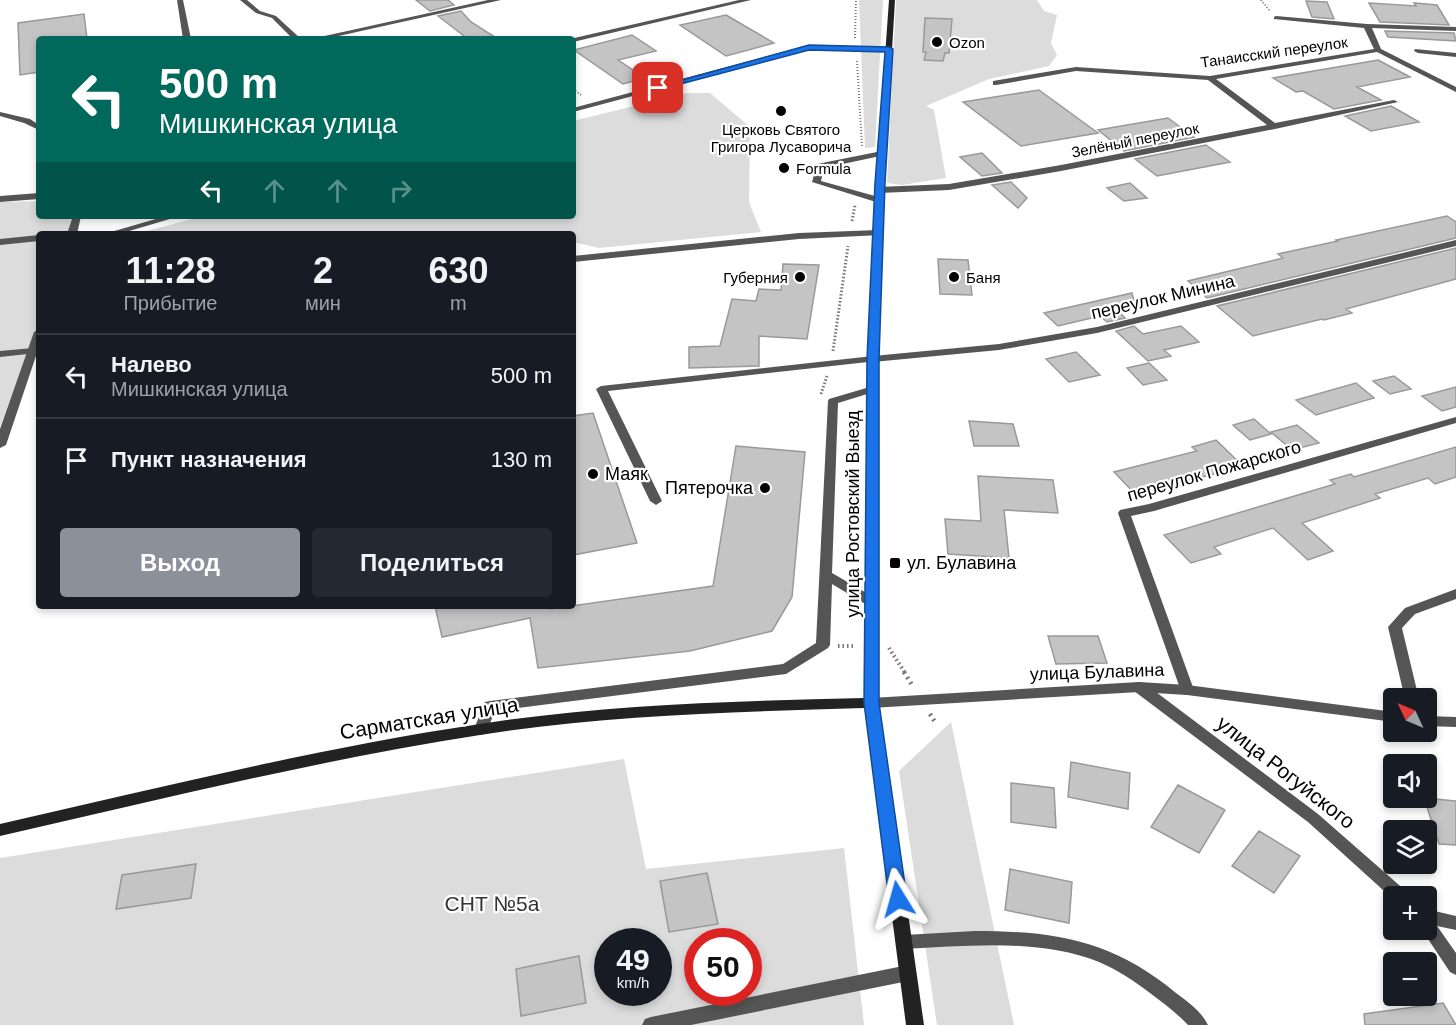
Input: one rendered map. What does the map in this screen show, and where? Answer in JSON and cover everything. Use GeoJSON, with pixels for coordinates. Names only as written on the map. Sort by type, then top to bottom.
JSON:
{"type":"FeatureCollection","features":[{"type":"Feature","properties":{"kind":"main road","name":"улица Ростовский Выезд"},"geometry":{"type":"LineString","coordinates":[[892,0],[879,195],[873,359],[872,703],[915,1025]]}},
{"type":"Feature","properties":{"kind":"main road","name":"Сарматская улица"},"geometry":{"type":"LineString","coordinates":[[0,830],[352,751],[481,729],[570,718],[758,706],[872,703]]}},
{"type":"Feature","properties":{"kind":"street"},"geometry":{"type":"LineString","coordinates":[[180,0],[186,36]]}},
{"type":"Feature","properties":{"kind":"street"},"geometry":{"type":"LineString","coordinates":[[243,0],[258,12],[274,16],[294,36]]}},
{"type":"Feature","properties":{"kind":"street"},"geometry":{"type":"LineString","coordinates":[[329,36],[498,0]]}},
{"type":"Feature","properties":{"kind":"street"},"geometry":{"type":"LineString","coordinates":[[576,39],[748,0]]}},
{"type":"Feature","properties":{"kind":"street"},"geometry":{"type":"LineString","coordinates":[[1276,18],[1367,26],[1456,29]]}},
{"type":"Feature","properties":{"kind":"street"},"geometry":{"type":"LineString","coordinates":[[1367,26],[1378,50],[1456,90]]}},
{"type":"Feature","properties":{"kind":"street"},"geometry":{"type":"LineString","coordinates":[[576,109],[809,47],[889,49]]}},
{"type":"Feature","properties":{"kind":"street","name":"Танаисский переулок"},"geometry":{"type":"LineString","coordinates":[[996,84],[1076,69],[1210,78],[1378,50]]}},
{"type":"Feature","properties":{"kind":"street"},"geometry":{"type":"LineString","coordinates":[[1418,51],[1456,55]]}},
{"type":"Feature","properties":{"kind":"street"},"geometry":{"type":"LineString","coordinates":[[1210,78],[1275,127]]}},
{"type":"Feature","properties":{"kind":"street","name":"Зелёный переулок"},"geometry":{"type":"LineString","coordinates":[[882,153],[820,166],[816,182],[879,195],[949,187],[1275,127],[1394,102]]}},
{"type":"Feature","properties":{"kind":"street"},"geometry":{"type":"LineString","coordinates":[[0,114],[27,121],[36,126]]}},
{"type":"Feature","properties":{"kind":"street"},"geometry":{"type":"LineString","coordinates":[[0,199],[36,196]]}},
{"type":"Feature","properties":{"kind":"street"},"geometry":{"type":"LineString","coordinates":[[120,231],[165,219]]}},
{"type":"Feature","properties":{"kind":"street"},"geometry":{"type":"LineString","coordinates":[[576,259],[798,236],[878,233]]}},
{"type":"Feature","properties":{"kind":"street"},"geometry":{"type":"LineString","coordinates":[[0,242],[36,238]]}},
{"type":"Feature","properties":{"kind":"street","name":"переулок Минина"},"geometry":{"type":"LineString","coordinates":[[656,501],[601,389],[999,347],[1097,330],[1456,243]]}},
{"type":"Feature","properties":{"kind":"street"},"geometry":{"type":"LineString","coordinates":[[0,445],[36,342]]}},
{"type":"Feature","properties":{"kind":"street"},"geometry":{"type":"LineString","coordinates":[[0,354],[33,351]]}},
{"type":"Feature","properties":{"kind":"street"},"geometry":{"type":"LineString","coordinates":[[481,729],[490,706],[786,669],[823,645],[833,401],[873,389]]}},
{"type":"Feature","properties":{"kind":"street","name":"переулок Пожарского"},"geometry":{"type":"LineString","coordinates":[[1187,690],[1124,513],[1150,508],[1456,420]]}},
{"type":"Feature","properties":{"kind":"street"},"geometry":{"type":"LineString","coordinates":[[826,575],[872,602]]}},
{"type":"Feature","properties":{"kind":"street"},"geometry":{"type":"LineString","coordinates":[[1409,688],[1395,627],[1410,611],[1456,594]]}},
{"type":"Feature","properties":{"kind":"street","name":"улица Булавина"},"geometry":{"type":"LineString","coordinates":[[872,703],[1138,687],[1187,690],[1383,716]]}},
{"type":"Feature","properties":{"kind":"street","name":"улица Рогуйского"},"geometry":{"type":"LineString","coordinates":[[1138,687],[1313,818],[1389,886]]}},
{"type":"Feature","properties":{"kind":"street"},"geometry":{"type":"LineString","coordinates":[[1437,721],[1456,722]]}},
{"type":"Feature","properties":{"kind":"street"},"geometry":{"type":"LineString","coordinates":[[1437,919],[1456,923]]}},
{"type":"Feature","properties":{"kind":"street"},"geometry":{"type":"LineString","coordinates":[[904,942],[1020,937],[1083,947],[1143,975],[1199,1025]]}},
{"type":"Feature","properties":{"kind":"street"},"geometry":{"type":"LineString","coordinates":[[1437,939],[1456,967]]}},
{"type":"Feature","properties":{"kind":"street"},"geometry":{"type":"LineString","coordinates":[[651,1025],[908,973]]}},
{"type":"Feature","properties":{"kind":"green space"},"geometry":{"type":"Polygon","coordinates":[[[859,0],[883,0],[875,147],[865,148],[859,0]]]}},
{"type":"Feature","properties":{"kind":"green space"},"geometry":{"type":"Polygon","coordinates":[[[896,0],[1037,0],[1044,11],[1057,15],[1051,43],[1057,55],[1049,66],[989,79],[926,106],[934,110],[946,178],[902,185],[887,183],[896,0]]]}},
{"type":"Feature","properties":{"kind":"green space"},"geometry":{"type":"Polygon","coordinates":[[[687,93],[710,93],[750,127],[749,202],[761,232],[599,248],[576,243],[576,231],[146,231],[192,219],[576,219],[576,120],[687,93]]]}},
{"type":"Feature","properties":{"kind":"green space"},"geometry":{"type":"Polygon","coordinates":[[[36,201],[36,219],[78,219],[73,231],[36,231],[36,330],[0,427],[0,202],[36,201]]]}},
{"type":"Feature","properties":{"kind":"green space"},"geometry":{"type":"Polygon","coordinates":[[[951,722],[1014,1025],[937,1025],[899,771],[951,722]]]}},
{"type":"Feature","properties":{"kind":"green space","name":"СНТ №5а"},"geometry":{"type":"Polygon","coordinates":[[[624,759],[646,869],[844,848],[864,1025],[0,1025],[0,858],[624,759]]]}},
{"type":"Feature","properties":{"kind":"building"},"geometry":{"type":"Polygon","coordinates":[[[416,0],[448,0],[454,5],[430,11],[416,0]]]}},
{"type":"Feature","properties":{"kind":"building"},"geometry":{"type":"Polygon","coordinates":[[[1306,1],[1327,2],[1334,19],[1312,17],[1306,1]]]}},
{"type":"Feature","properties":{"kind":"building"},"geometry":{"type":"Polygon","coordinates":[[[1369,3],[1437,5],[1449,25],[1380,22],[1369,3]]]}},
{"type":"Feature","properties":{"kind":"building"},"geometry":{"type":"Polygon","coordinates":[[[461,11],[471,22],[493,36],[464,36],[438,16],[461,11]]]}},
{"type":"Feature","properties":{"kind":"building"},"geometry":{"type":"Polygon","coordinates":[[[84,14],[87,36],[36,36],[36,72],[20,75],[18,23],[84,14]]]}},
{"type":"Feature","properties":{"kind":"building"},"geometry":{"type":"Polygon","coordinates":[[[726,15],[774,43],[726,56],[680,25],[726,15]]]}},
{"type":"Feature","properties":{"kind":"building"},"geometry":{"type":"Polygon","coordinates":[[[925,18],[952,19],[949,53],[945,53],[943,61],[924,60],[926,52],[923,52],[925,18]]]}},
{"type":"Feature","properties":{"kind":"building"},"geometry":{"type":"Polygon","coordinates":[[[1385,31],[1454,33],[1456,41],[1388,37],[1385,31]]]}},
{"type":"Feature","properties":{"kind":"building"},"geometry":{"type":"Polygon","coordinates":[[[632,35],[656,51],[618,60],[645,78],[623,84],[576,49],[632,35]]]}},
{"type":"Feature","properties":{"kind":"building"},"geometry":{"type":"Polygon","coordinates":[[[1378,60],[1410,77],[1357,87],[1381,100],[1334,109],[1303,91],[1296,92],[1273,78],[1378,60]]]}},
{"type":"Feature","properties":{"kind":"building"},"geometry":{"type":"Polygon","coordinates":[[[1039,90],[1098,133],[1021,146],[963,102],[1039,90]]]}},
{"type":"Feature","properties":{"kind":"building"},"geometry":{"type":"Polygon","coordinates":[[[1391,106],[1419,122],[1371,131],[1345,116],[1391,106]]]}},
{"type":"Feature","properties":{"kind":"building"},"geometry":{"type":"Polygon","coordinates":[[[1168,118],[1194,137],[1124,151],[1098,130],[1168,118]]]}},
{"type":"Feature","properties":{"kind":"building"},"geometry":{"type":"Polygon","coordinates":[[[1206,145],[1230,162],[1157,176],[1135,159],[1206,145]]]}},
{"type":"Feature","properties":{"kind":"building"},"geometry":{"type":"Polygon","coordinates":[[[982,153],[1002,173],[982,176],[960,157],[982,153]]]}},
{"type":"Feature","properties":{"kind":"building"},"geometry":{"type":"Polygon","coordinates":[[[1011,182],[1027,198],[1018,208],[992,185],[1011,182]]]}},
{"type":"Feature","properties":{"kind":"building"},"geometry":{"type":"Polygon","coordinates":[[[1130,183],[1147,198],[1124,201],[1107,188],[1130,183]]]}},
{"type":"Feature","properties":{"kind":"building"},"geometry":{"type":"Polygon","coordinates":[[[1447,216],[1456,222],[1456,238],[1207,298],[1188,281],[1283,258],[1278,254],[1447,216]]]}},
{"type":"Feature","properties":{"kind":"building"},"geometry":{"type":"Polygon","coordinates":[[[1456,248],[1456,279],[1346,309],[1352,313],[1324,320],[1253,336],[1217,306],[1456,248]]]}},
{"type":"Feature","properties":{"kind":"building","name":"Баня"},"geometry":{"type":"Polygon","coordinates":[[[938,259],[968,260],[972,295],[940,294],[938,259]]]}},
{"type":"Feature","properties":{"kind":"building"},"geometry":{"type":"Polygon","coordinates":[[[783,264],[819,265],[807,339],[759,336],[759,366],[689,368],[689,347],[720,346],[732,299],[756,301],[759,289],[781,290],[783,264]]]}},
{"type":"Feature","properties":{"kind":"building"},"geometry":{"type":"Polygon","coordinates":[[[1132,293],[1136,308],[1119,312],[1125,318],[1107,322],[1100,316],[1058,326],[1044,313],[1132,293]]]}},
{"type":"Feature","properties":{"kind":"building"},"geometry":{"type":"Polygon","coordinates":[[[1134,326],[1143,334],[1181,326],[1199,342],[1164,350],[1171,356],[1148,361],[1116,331],[1134,326]]]}},
{"type":"Feature","properties":{"kind":"building"},"geometry":{"type":"Polygon","coordinates":[[[1076,352],[1100,375],[1069,382],[1046,359],[1076,352]]]}},
{"type":"Feature","properties":{"kind":"building"},"geometry":{"type":"Polygon","coordinates":[[[1149,363],[1167,380],[1143,385],[1127,368],[1149,363]]]}},
{"type":"Feature","properties":{"kind":"building"},"geometry":{"type":"Polygon","coordinates":[[[1394,376],[1411,389],[1390,394],[1373,381],[1394,376]]]}},
{"type":"Feature","properties":{"kind":"building"},"geometry":{"type":"Polygon","coordinates":[[[1356,383],[1374,398],[1316,415],[1296,400],[1356,383]]]}},
{"type":"Feature","properties":{"kind":"building"},"geometry":{"type":"Polygon","coordinates":[[[1456,387],[1456,407],[1442,411],[1422,396],[1456,387]]]}},
{"type":"Feature","properties":{"kind":"building","name":"Маяк"},"geometry":{"type":"Polygon","coordinates":[[[593,413],[637,543],[576,554],[576,416],[593,413]]]}},
{"type":"Feature","properties":{"kind":"building"},"geometry":{"type":"Polygon","coordinates":[[[1254,419],[1271,434],[1250,440],[1233,425],[1254,419]]]}},
{"type":"Feature","properties":{"kind":"building"},"geometry":{"type":"Polygon","coordinates":[[[969,421],[1013,424],[1019,446],[974,446],[969,421]]]}},
{"type":"Feature","properties":{"kind":"building"},"geometry":{"type":"Polygon","coordinates":[[[1297,425],[1319,443],[1292,450],[1271,432],[1297,425]]]}},
{"type":"Feature","properties":{"kind":"building"},"geometry":{"type":"Polygon","coordinates":[[[1216,440],[1243,466],[1136,495],[1114,472],[1197,451],[1192,447],[1216,440]]]}},
{"type":"Feature","properties":{"kind":"building"},"geometry":{"type":"Polygon","coordinates":[[[736,446],[805,452],[792,597],[772,631],[690,651],[538,668],[530,618],[442,637],[436,609],[576,609],[576,605],[713,586],[736,446]]]}},
{"type":"Feature","properties":{"kind":"building"},"geometry":{"type":"Polygon","coordinates":[[[1456,447],[1456,477],[1435,484],[1428,478],[1375,494],[1380,498],[1302,523],[1333,551],[1308,560],[1273,528],[1214,547],[1221,554],[1191,563],[1164,535],[1335,484],[1330,480],[1351,474],[1354,477],[1456,447]]]}},
{"type":"Feature","properties":{"kind":"building"},"geometry":{"type":"Polygon","coordinates":[[[978,476],[1053,480],[1058,513],[1004,510],[1009,558],[948,554],[945,519],[981,521],[978,476]]]}},
{"type":"Feature","properties":{"kind":"building"},"geometry":{"type":"Polygon","coordinates":[[[1048,636],[1098,636],[1107,663],[1056,664],[1048,636]]]}},
{"type":"Feature","properties":{"kind":"building"},"geometry":{"type":"Polygon","coordinates":[[[1071,762],[1130,773],[1128,809],[1068,797],[1071,762]]]}},
{"type":"Feature","properties":{"kind":"building"},"geometry":{"type":"Polygon","coordinates":[[[1011,783],[1054,788],[1056,828],[1011,822],[1011,783]]]}},
{"type":"Feature","properties":{"kind":"building"},"geometry":{"type":"Polygon","coordinates":[[[1178,785],[1225,810],[1199,853],[1151,827],[1178,785]]]}},
{"type":"Feature","properties":{"kind":"building"},"geometry":{"type":"Polygon","coordinates":[[[1437,799],[1456,801],[1456,845],[1439,844],[1437,820],[1431,820],[1427,808],[1437,808],[1437,799]]]}},
{"type":"Feature","properties":{"kind":"building"},"geometry":{"type":"Polygon","coordinates":[[[1259,831],[1300,856],[1274,893],[1232,866],[1259,831]]]}},
{"type":"Feature","properties":{"kind":"building"},"geometry":{"type":"Polygon","coordinates":[[[196,864],[191,898],[116,909],[122,875],[196,864]]]}},
{"type":"Feature","properties":{"kind":"building"},"geometry":{"type":"Polygon","coordinates":[[[1010,869],[1072,882],[1069,923],[1005,910],[1010,869]]]}},
{"type":"Feature","properties":{"kind":"building"},"geometry":{"type":"Polygon","coordinates":[[[707,873],[718,924],[672,932],[672,928],[668,928],[660,881],[707,873]]]}},
{"type":"Feature","properties":{"kind":"building"},"geometry":{"type":"Polygon","coordinates":[[[579,956],[586,1003],[521,1016],[516,969],[579,956]]]}},
{"type":"Feature","properties":{"kind":"building"},"geometry":{"type":"Polygon","coordinates":[[[1443,1003],[1456,1025],[1365,1025],[1364,1014],[1437,1006],[1437,1004],[1443,1003]]]}},
{"type":"Feature","properties":{"kind":"place","name":"Ozon"},"geometry":{"type":"Point","coordinates":[937,42]}},
{"type":"Feature","properties":{"kind":"place","name":"Церковь Святого Григора Лусаворича"},"geometry":{"type":"Point","coordinates":[781,111]}},
{"type":"Feature","properties":{"kind":"place","name":"Formula"},"geometry":{"type":"Point","coordinates":[784,168]}},
{"type":"Feature","properties":{"kind":"place","name":"Губерния"},"geometry":{"type":"Point","coordinates":[800,277]}},
{"type":"Feature","properties":{"kind":"place","name":"Баня"},"geometry":{"type":"Point","coordinates":[954,277]}},
{"type":"Feature","properties":{"kind":"place","name":"Маяк"},"geometry":{"type":"Point","coordinates":[593,474]}},
{"type":"Feature","properties":{"kind":"place","name":"Пятерочка"},"geometry":{"type":"Point","coordinates":[765,488]}},
{"type":"Feature","properties":{"kind":"place","name":"ул. Булавина"},"geometry":{"type":"Point","coordinates":[895,563]}},
{"type":"Feature","properties":{"kind":"route"},"geometry":{"type":"LineString","coordinates":[[658,88],[809,47],[889,49],[880,183],[873,359],[872,703],[898,899]]}}]}
